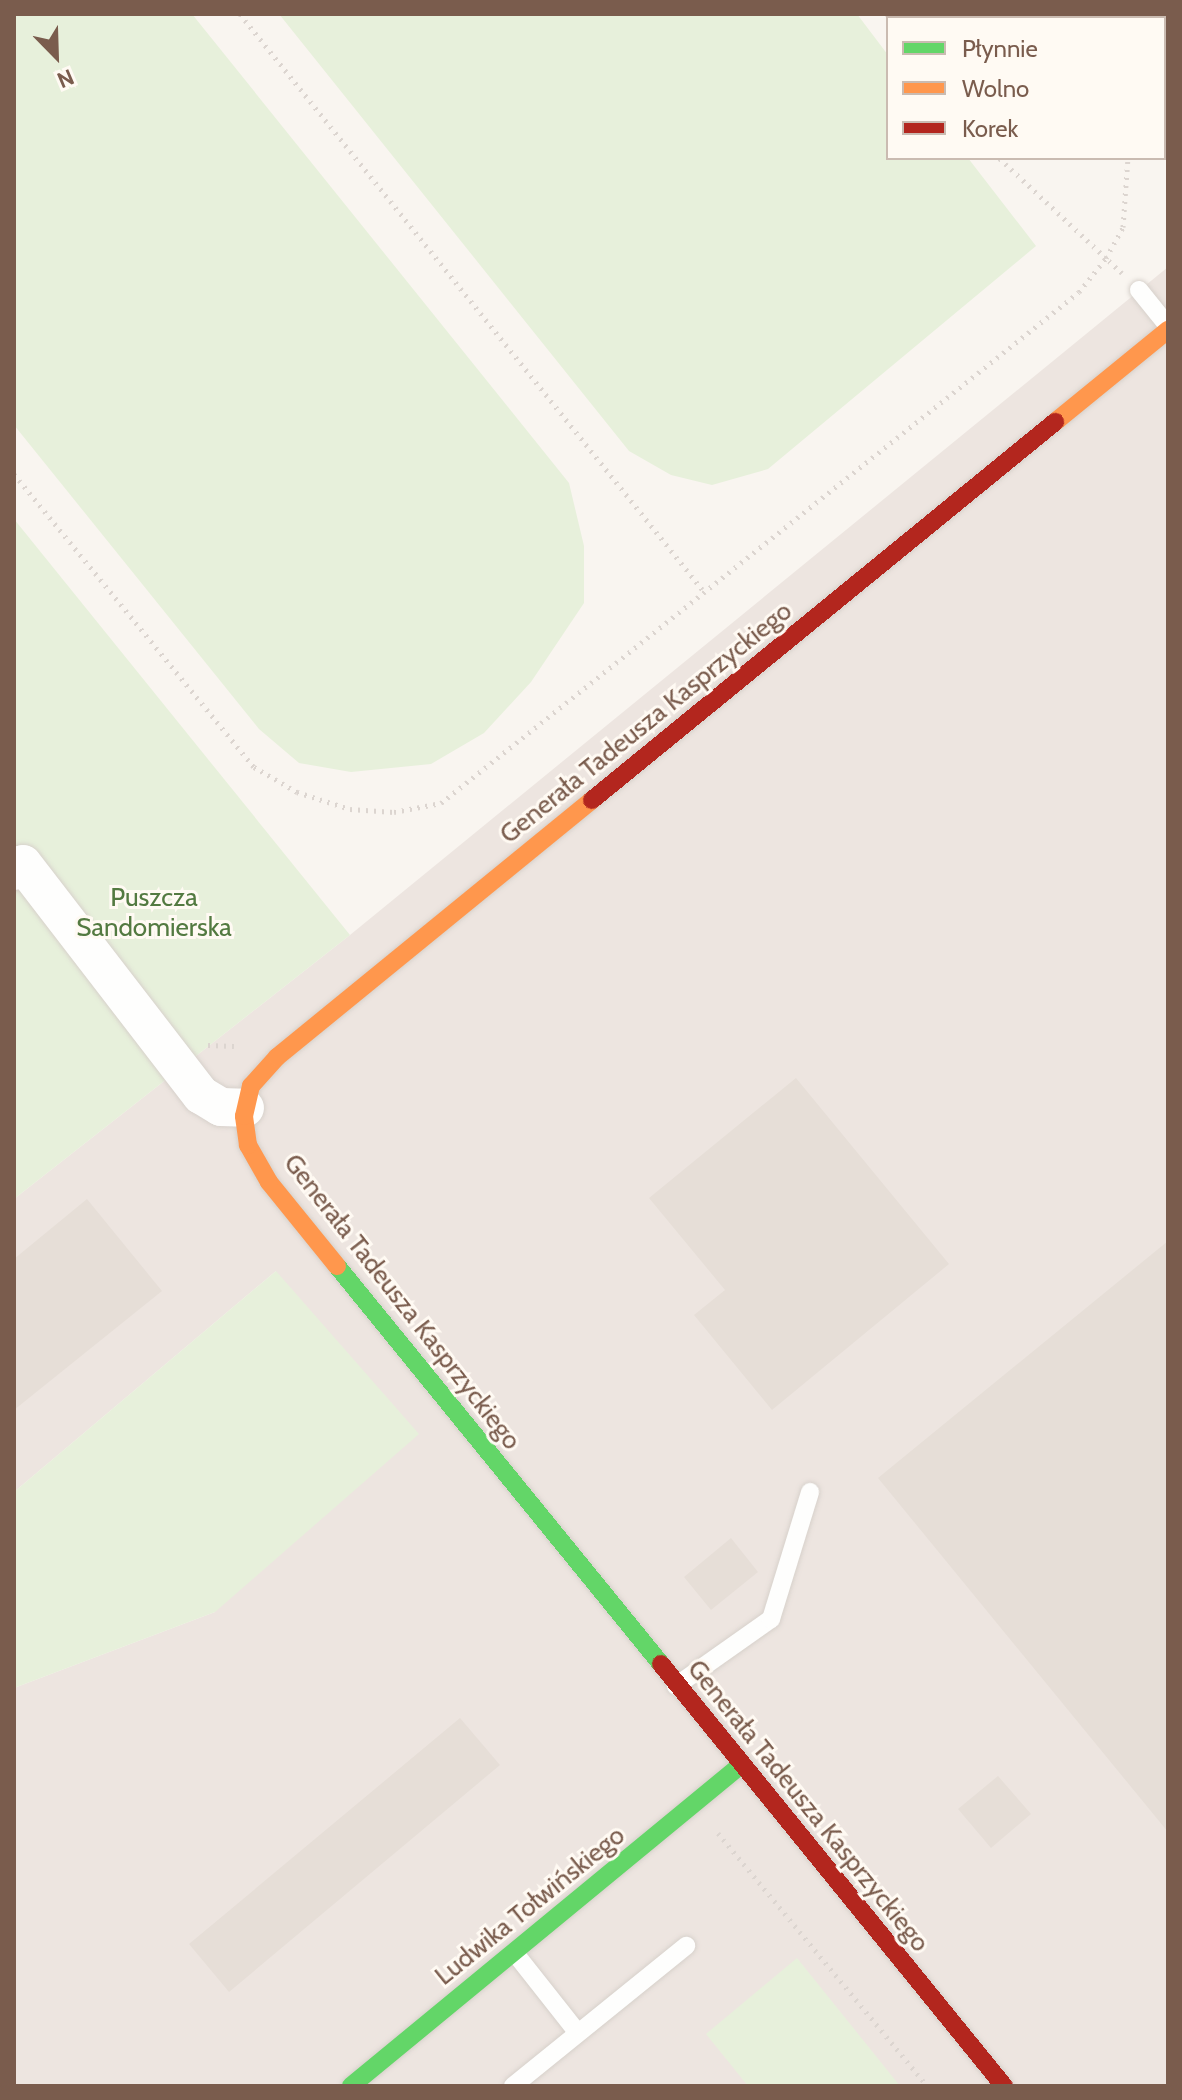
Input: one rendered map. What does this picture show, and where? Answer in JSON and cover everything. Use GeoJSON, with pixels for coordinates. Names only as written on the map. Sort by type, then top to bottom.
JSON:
{"type":"FeatureCollection","features":[{"type":"Feature","properties":{"kind":"street","name":"Generała Tadeusza Kasprzyckiego"},"geometry":{"type":"LineString","coordinates":[[1004,2086],[269,1182],[248,1145],[245,1108],[251,1086],[277,1057],[1168,328]]}},
{"type":"Feature","properties":{"kind":"street"},"geometry":{"type":"LineString","coordinates":[[17,862],[201,1095],[221,1107],[245,1108]]}},
{"type":"Feature","properties":{"kind":"street","name":"Ludwika Tołwińskiego"},"geometry":{"type":"LineString","coordinates":[[360,2082],[741,1765]]}},
{"type":"Feature","properties":{"kind":"lane"},"geometry":{"type":"LineString","coordinates":[[1139,290],[1168,328]]}},
{"type":"Feature","properties":{"kind":"lane"},"geometry":{"type":"LineString","coordinates":[[676,1686],[771,1619],[810,1492]]}},
{"type":"Feature","properties":{"kind":"lane"},"geometry":{"type":"LineString","coordinates":[[513,2086],[686,1946]]}},
{"type":"Feature","properties":{"kind":"lane"},"geometry":{"type":"LineString","coordinates":[[514,1952],[578,2033]]}},
{"type":"Feature","properties":{"kind":"path"},"geometry":{"type":"LineString","coordinates":[[240,14],[702,589]]}},
{"type":"Feature","properties":{"kind":"path"},"geometry":{"type":"LineString","coordinates":[[1001,160],[1139,290]]}},
{"type":"Feature","properties":{"kind":"path"},"geometry":{"type":"LineString","coordinates":[[14,474],[254,767],[297,792],[350,809],[394,812],[441,803],[702,589],[1051,318],[1106,258],[1123,227],[1128,160]]}},
{"type":"Feature","properties":{"kind":"path"},"geometry":{"type":"LineString","coordinates":[[199,1043],[245,1044]]}},
{"type":"Feature","properties":{"kind":"path"},"geometry":{"type":"LineString","coordinates":[[695,1803],[927,2086]]}},
{"type":"Feature","properties":{"kind":"shaded area"},"geometry":{"type":"Polygon","coordinates":[[[1168,267],[1168,2086],[14,2086],[14,1688],[215,1612],[276,1271],[14,1492],[14,1199],[350,935],[1168,267]]]}},
{"type":"Feature","properties":{"kind":"green space"},"geometry":{"type":"Polygon","coordinates":[[[14,14],[192,14],[569,483],[584,546],[584,603],[531,682],[484,733],[431,764],[351,772],[299,763],[259,729],[14,425],[14,14]]]}},
{"type":"Feature","properties":{"kind":"green space"},"geometry":{"type":"Polygon","coordinates":[[[279,14],[857,14],[886,52],[886,160],[970,160],[1036,246],[768,469],[712,485],[671,475],[629,451],[279,14]]]}},
{"type":"Feature","properties":{"kind":"green space","name":"Puszcza Sandomierska"},"geometry":{"type":"Polygon","coordinates":[[[14,519],[350,935],[14,1199],[14,519]]]}},
{"type":"Feature","properties":{"kind":"green space"},"geometry":{"type":"Polygon","coordinates":[[[276,1271],[419,1434],[215,1612],[14,1688],[14,1492],[276,1271]]]}},
{"type":"Feature","properties":{"kind":"green space"},"geometry":{"type":"Polygon","coordinates":[[[797,1958],[900,2086],[748,2086],[706,2034],[797,1958]]]}},
{"type":"Feature","properties":{"kind":"building"},"geometry":{"type":"Polygon","coordinates":[[[796,1078],[949,1264],[772,1410],[694,1315],[725,1290],[649,1198],[796,1078]]]}},
{"type":"Feature","properties":{"kind":"building"},"geometry":{"type":"Polygon","coordinates":[[[87,1199],[162,1291],[14,1410],[14,1259],[87,1199]]]}},
{"type":"Feature","properties":{"kind":"building"},"geometry":{"type":"Polygon","coordinates":[[[1168,1241],[1168,1832],[878,1478],[1168,1241]]]}},
{"type":"Feature","properties":{"kind":"building"},"geometry":{"type":"Polygon","coordinates":[[[731,1538],[758,1572],[711,1610],[684,1577],[731,1538]]]}},
{"type":"Feature","properties":{"kind":"building"},"geometry":{"type":"Polygon","coordinates":[[[460,1718],[500,1765],[229,1992],[189,1944],[460,1718]]]}},
{"type":"Feature","properties":{"kind":"building"},"geometry":{"type":"Polygon","coordinates":[[[998,1776],[1031,1814],[991,1848],[958,1809],[998,1776]]]}},
{"type":"Feature","properties":{"kind":"traffic: fast"},"geometry":{"type":"LineString","coordinates":[[337,1266],[661,1664]]}},
{"type":"Feature","properties":{"kind":"traffic: fast"},"geometry":{"type":"LineString","coordinates":[[351,2086],[741,1765]]}},
{"type":"Feature","properties":{"kind":"traffic: slow"},"geometry":{"type":"LineString","coordinates":[[1055,422],[1168,330]]}},
{"type":"Feature","properties":{"kind":"traffic: slow"},"geometry":{"type":"LineString","coordinates":[[337,1266],[269,1182],[248,1145],[244,1116],[251,1086],[277,1057],[592,800]]}},
{"type":"Feature","properties":{"kind":"traffic: jam"},"geometry":{"type":"LineString","coordinates":[[592,800],[1055,422]]}},
{"type":"Feature","properties":{"kind":"traffic: jam"},"geometry":{"type":"LineString","coordinates":[[661,1664],[1004,2086]]}}]}
